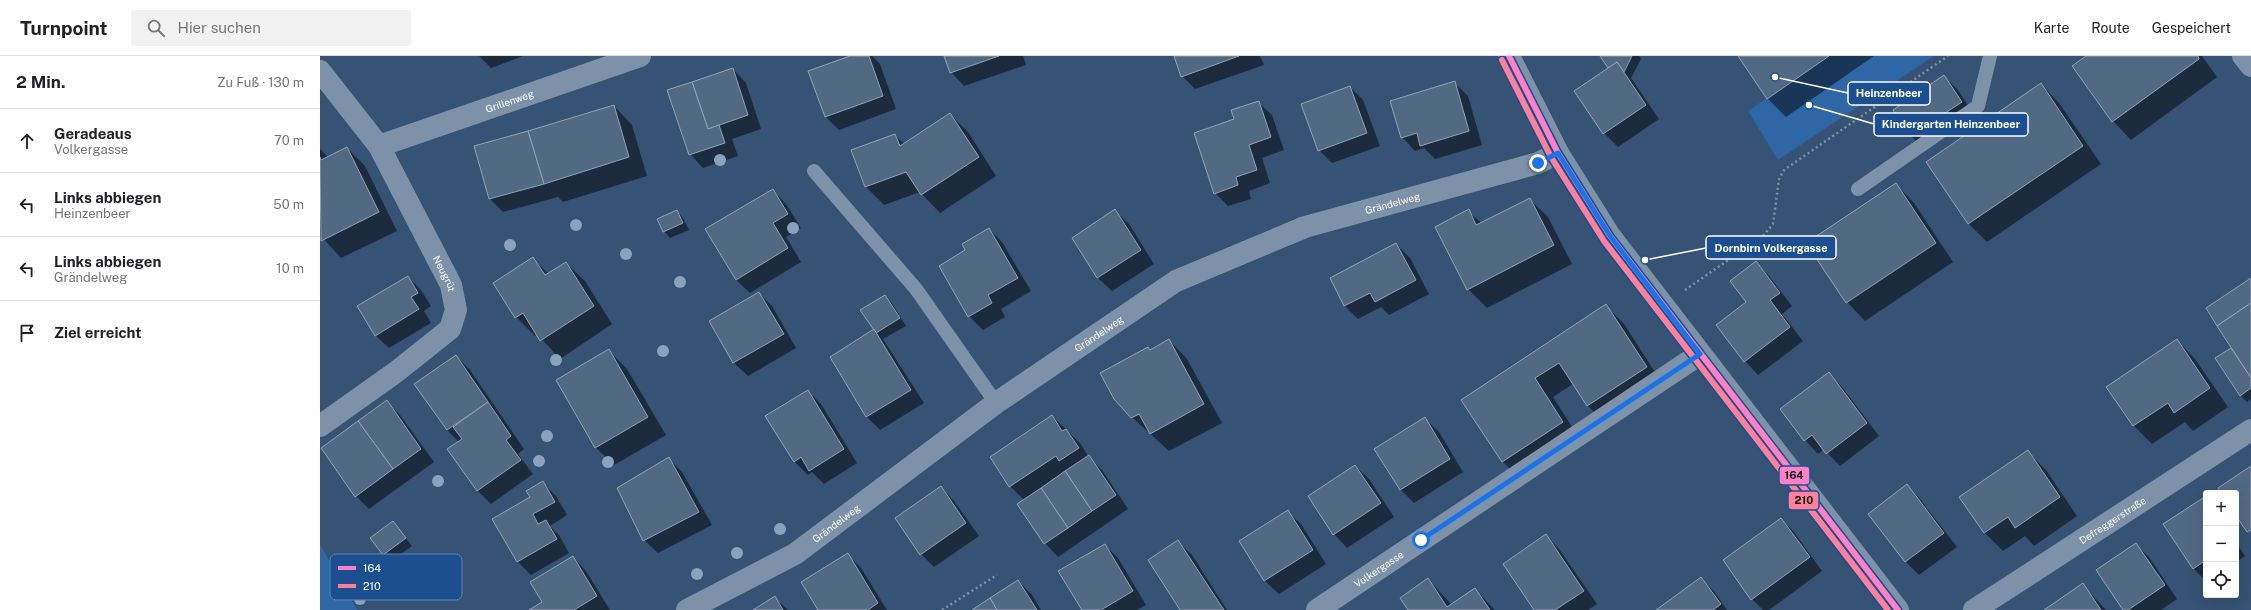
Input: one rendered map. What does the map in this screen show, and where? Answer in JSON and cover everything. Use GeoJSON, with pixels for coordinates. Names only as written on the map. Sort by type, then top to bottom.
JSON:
{"type":"FeatureCollection","features":[{"type":"Feature","properties":{"kind":"street","name":"Grillenweg"},"geometry":{"type":"LineString","coordinates":[[379,146],[640,56]]}},
{"type":"Feature","properties":{"kind":"street"},"geometry":{"type":"LineString","coordinates":[[1509,56],[1558,153],[1610,236],[1898,610]]}},
{"type":"Feature","properties":{"kind":"street"},"geometry":{"type":"LineString","coordinates":[[2243,56],[2251,66]]}},
{"type":"Feature","properties":{"kind":"street","name":"Neugrüt"},"geometry":{"type":"LineString","coordinates":[[320,426],[396,372],[450,329],[456,310],[451,285],[379,146],[324,83]]}},
{"type":"Feature","properties":{"kind":"street","name":"Grändelweg"},"geometry":{"type":"LineString","coordinates":[[687,610],[795,554],[996,403],[1176,281],[1305,227],[1538,163],[1558,153]]}},
{"type":"Feature","properties":{"kind":"street","name":"Volkergasse"},"geometry":{"type":"LineString","coordinates":[[1317,610],[1700,354]]}},
{"type":"Feature","properties":{"kind":"street","name":"Defreggerstraße"},"geometry":{"type":"LineString","coordinates":[[1974,610],[2251,430]]}},
{"type":"Feature","properties":{"kind":"lane"},"geometry":{"type":"LineString","coordinates":[[1858,189],[1978,106],[1990,56]]}},
{"type":"Feature","properties":{"kind":"lane"},"geometry":{"type":"LineString","coordinates":[[814,171],[916,289],[996,403]]}},
{"type":"Feature","properties":{"kind":"path"},"geometry":{"type":"LineString","coordinates":[[1682,292],[1763,236],[1773,224],[1778,179],[1784,170],[1948,56]]}},
{"type":"Feature","properties":{"kind":"path"},"geometry":{"type":"LineString","coordinates":[[942,610],[998,575]]}},
{"type":"Feature","properties":{"kind":"shaded area"},"geometry":{"type":"Polygon","coordinates":[[[1829,56],[1934,56],[1778,160],[1748,111],[1829,56]]]}},
{"type":"Feature","properties":{"kind":"shaded area"},"geometry":{"type":"Polygon","coordinates":[[[320,544],[330,562],[330,600],[351,600],[357,610],[320,610],[320,544]]]}},
{"type":"Feature","properties":{"kind":"building"},"geometry":{"type":"Polygon","coordinates":[[[850,56],[869,56],[883,96],[825,117],[808,71],[850,56]]]}},
{"type":"Feature","properties":{"kind":"building"},"geometry":{"type":"Polygon","coordinates":[[[944,56],[999,56],[950,73],[944,56]]]}},
{"type":"Feature","properties":{"kind":"building"},"geometry":{"type":"Polygon","coordinates":[[[1174,56],[1239,56],[1181,77],[1174,56]]]}},
{"type":"Feature","properties":{"kind":"building"},"geometry":{"type":"Polygon","coordinates":[[[1600,56],[1632,56],[1624,72],[1617,62],[1608,68],[1600,56]]]}},
{"type":"Feature","properties":{"kind":"building"},"geometry":{"type":"Polygon","coordinates":[[[1738,56],[1829,56],[1767,99],[1738,56]]]}},
{"type":"Feature","properties":{"kind":"building"},"geometry":{"type":"Polygon","coordinates":[[[2086,56],[2198,56],[2199,59],[2112,122],[2072,66],[2086,56]]]}},
{"type":"Feature","properties":{"kind":"building"},"geometry":{"type":"Polygon","coordinates":[[[1617,62],[1646,105],[1603,134],[1574,91],[1617,62]]]}},
{"type":"Feature","properties":{"kind":"building"},"geometry":{"type":"Polygon","coordinates":[[[733,68],[748,115],[708,129],[692,82],[733,68]]]}},
{"type":"Feature","properties":{"kind":"building"},"geometry":{"type":"Polygon","coordinates":[[[1944,75],[1962,102],[1910,136],[1893,110],[1944,75]]]}},
{"type":"Feature","properties":{"kind":"building"},"geometry":{"type":"Polygon","coordinates":[[[1455,81],[1469,131],[1420,146],[1417,133],[1401,138],[1390,101],[1455,81]]]}},
{"type":"Feature","properties":{"kind":"building"},"geometry":{"type":"Polygon","coordinates":[[[692,82],[708,129],[719,125],[725,143],[689,155],[667,90],[692,82]]]}},
{"type":"Feature","properties":{"kind":"building"},"geometry":{"type":"Polygon","coordinates":[[[2041,83],[2083,146],[1968,224],[1926,162],[2041,83]]]}},
{"type":"Feature","properties":{"kind":"building"},"geometry":{"type":"Polygon","coordinates":[[[1350,86],[1367,133],[1318,151],[1301,104],[1350,86]]]}},
{"type":"Feature","properties":{"kind":"building"},"geometry":{"type":"Polygon","coordinates":[[[1259,101],[1271,137],[1249,145],[1257,170],[1236,177],[1238,185],[1214,194],[1194,133],[1234,119],[1231,110],[1259,101]]]}},
{"type":"Feature","properties":{"kind":"building"},"geometry":{"type":"Polygon","coordinates":[[[614,105],[629,157],[544,184],[528,131],[614,105]]]}},
{"type":"Feature","properties":{"kind":"building"},"geometry":{"type":"Polygon","coordinates":[[[950,113],[979,157],[921,195],[906,172],[865,187],[851,150],[895,134],[900,146],[950,113]]]}},
{"type":"Feature","properties":{"kind":"building"},"geometry":{"type":"Polygon","coordinates":[[[528,131],[544,184],[489,199],[474,146],[528,131]]]}},
{"type":"Feature","properties":{"kind":"building"},"geometry":{"type":"Polygon","coordinates":[[[347,147],[379,212],[321,241],[320,157],[321,160],[347,147]]]}},
{"type":"Feature","properties":{"kind":"building"},"geometry":{"type":"Polygon","coordinates":[[[1896,183],[1936,243],[1846,303],[1806,243],[1896,183]]]}},
{"type":"Feature","properties":{"kind":"building"},"geometry":{"type":"Polygon","coordinates":[[[773,189],[788,214],[773,223],[788,248],[736,280],[705,229],[773,189]]]}},
{"type":"Feature","properties":{"kind":"building"},"geometry":{"type":"Polygon","coordinates":[[[1530,198],[1554,245],[1467,290],[1435,227],[1469,209],[1476,225],[1530,198]]]}},
{"type":"Feature","properties":{"kind":"building"},"geometry":{"type":"Polygon","coordinates":[[[1115,209],[1141,250],[1097,278],[1072,238],[1115,209]]]}},
{"type":"Feature","properties":{"kind":"building"},"geometry":{"type":"Polygon","coordinates":[[[677,210],[683,223],[663,232],[657,219],[677,210]]]}},
{"type":"Feature","properties":{"kind":"building"},"geometry":{"type":"Polygon","coordinates":[[[989,228],[1018,278],[988,295],[992,303],[968,317],[939,266],[965,250],[962,244],[989,228]]]}},
{"type":"Feature","properties":{"kind":"building"},"geometry":{"type":"Polygon","coordinates":[[[1396,243],[1416,280],[1375,302],[1370,293],[1344,306],[1330,278],[1396,243]]]}},
{"type":"Feature","properties":{"kind":"building"},"geometry":{"type":"Polygon","coordinates":[[[533,257],[545,275],[566,262],[594,306],[540,341],[523,313],[515,318],[493,283],[533,257]]]}},
{"type":"Feature","properties":{"kind":"building"},"geometry":{"type":"Polygon","coordinates":[[[1756,261],[1780,293],[1770,300],[1790,327],[1744,362],[1716,325],[1746,302],[1730,281],[1756,261]]]}},
{"type":"Feature","properties":{"kind":"building"},"geometry":{"type":"Polygon","coordinates":[[[408,276],[418,293],[411,297],[419,309],[375,336],[357,306],[408,276]]]}},
{"type":"Feature","properties":{"kind":"building"},"geometry":{"type":"Polygon","coordinates":[[[2251,278],[2251,303],[2217,326],[2206,308],[2251,278]]]}},
{"type":"Feature","properties":{"kind":"building"},"geometry":{"type":"Polygon","coordinates":[[[759,292],[784,334],[733,363],[709,321],[759,292]]]}},
{"type":"Feature","properties":{"kind":"building"},"geometry":{"type":"Polygon","coordinates":[[[885,295],[900,318],[876,333],[860,310],[885,295]]]}},
{"type":"Feature","properties":{"kind":"building"},"geometry":{"type":"Polygon","coordinates":[[[2251,303],[2251,378],[2217,326],[2251,303]]]}},
{"type":"Feature","properties":{"kind":"building"},"geometry":{"type":"Polygon","coordinates":[[[1606,304],[1647,367],[1587,406],[1559,363],[1535,378],[1563,422],[1502,462],[1461,400],[1606,304]]]}},
{"type":"Feature","properties":{"kind":"building"},"geometry":{"type":"Polygon","coordinates":[[[874,329],[911,390],[866,417],[830,357],[874,329]]]}},
{"type":"Feature","properties":{"kind":"building"},"geometry":{"type":"Polygon","coordinates":[[[1169,339],[1204,404],[1150,434],[1139,414],[1131,418],[1114,399],[1100,373],[1148,347],[1150,350],[1169,339]]]}},
{"type":"Feature","properties":{"kind":"building"},"geometry":{"type":"Polygon","coordinates":[[[2177,339],[2210,388],[2174,413],[2168,403],[2133,426],[2106,387],[2177,339]]]}},
{"type":"Feature","properties":{"kind":"building"},"geometry":{"type":"Polygon","coordinates":[[[2231,348],[2251,378],[2251,388],[2240,396],[2215,358],[2231,348]]]}},
{"type":"Feature","properties":{"kind":"building"},"geometry":{"type":"Polygon","coordinates":[[[609,349],[648,417],[595,448],[556,380],[609,349]]]}},
{"type":"Feature","properties":{"kind":"building"},"geometry":{"type":"Polygon","coordinates":[[[456,355],[488,402],[447,430],[414,384],[456,355]]]}},
{"type":"Feature","properties":{"kind":"building"},"geometry":{"type":"Polygon","coordinates":[[[1829,372],[1867,423],[1826,454],[1812,435],[1804,441],[1780,409],[1829,372]]]}},
{"type":"Feature","properties":{"kind":"building"},"geometry":{"type":"Polygon","coordinates":[[[808,390],[844,449],[809,471],[801,457],[794,462],[765,416],[808,390]]]}},
{"type":"Feature","properties":{"kind":"building"},"geometry":{"type":"Polygon","coordinates":[[[387,400],[421,449],[393,469],[358,421],[387,400]]]}},
{"type":"Feature","properties":{"kind":"building"},"geometry":{"type":"Polygon","coordinates":[[[488,402],[511,436],[506,440],[521,460],[477,491],[447,449],[462,439],[453,427],[488,402]]]}},
{"type":"Feature","properties":{"kind":"building"},"geometry":{"type":"Polygon","coordinates":[[[1052,415],[1062,431],[1066,429],[1079,448],[1059,461],[1056,456],[1009,487],[990,457],[1052,415]]]}},
{"type":"Feature","properties":{"kind":"building"},"geometry":{"type":"Polygon","coordinates":[[[1425,417],[1450,459],[1400,490],[1374,449],[1425,417]]]}},
{"type":"Feature","properties":{"kind":"building"},"geometry":{"type":"Polygon","coordinates":[[[358,421],[393,469],[355,497],[321,448],[358,421]]]}},
{"type":"Feature","properties":{"kind":"building"},"geometry":{"type":"Polygon","coordinates":[[[2028,450],[2060,497],[2015,528],[2008,517],[1984,533],[1959,497],[2028,450]]]}},
{"type":"Feature","properties":{"kind":"building"},"geometry":{"type":"Polygon","coordinates":[[[1089,455],[1116,495],[1092,511],[1065,471],[1089,455]]]}},
{"type":"Feature","properties":{"kind":"building"},"geometry":{"type":"Polygon","coordinates":[[[669,457],[699,512],[643,541],[617,488],[669,457]]]}},
{"type":"Feature","properties":{"kind":"building"},"geometry":{"type":"Polygon","coordinates":[[[1355,465],[1381,503],[1333,535],[1308,496],[1355,465]]]}},
{"type":"Feature","properties":{"kind":"building"},"geometry":{"type":"Polygon","coordinates":[[[2251,466],[2251,530],[2247,532],[2239,520],[2239,490],[2219,490],[2218,488],[2251,466]]]}},
{"type":"Feature","properties":{"kind":"building"},"geometry":{"type":"Polygon","coordinates":[[[1065,471],[1092,511],[1068,528],[1041,488],[1065,471]]]}},
{"type":"Feature","properties":{"kind":"building"},"geometry":{"type":"Polygon","coordinates":[[[543,481],[555,502],[533,514],[538,524],[546,520],[557,539],[517,562],[492,519],[530,497],[526,491],[543,481]]]}},
{"type":"Feature","properties":{"kind":"building"},"geometry":{"type":"Polygon","coordinates":[[[1907,484],[1944,533],[1905,562],[1868,514],[1907,484]]]}},
{"type":"Feature","properties":{"kind":"building"},"geometry":{"type":"Polygon","coordinates":[[[941,486],[966,523],[920,555],[895,518],[941,486]]]}},
{"type":"Feature","properties":{"kind":"building"},"geometry":{"type":"Polygon","coordinates":[[[1041,488],[1068,528],[1044,544],[1017,504],[1041,488]]]}},
{"type":"Feature","properties":{"kind":"building"},"geometry":{"type":"Polygon","coordinates":[[[2203,498],[2203,562],[2193,569],[2163,524],[2203,498]]]}},
{"type":"Feature","properties":{"kind":"building"},"geometry":{"type":"Polygon","coordinates":[[[1288,510],[1313,550],[1264,581],[1239,541],[1288,510]]]}},
{"type":"Feature","properties":{"kind":"building"},"geometry":{"type":"Polygon","coordinates":[[[1781,518],[1810,557],[1751,600],[1723,560],[1781,518]]]}},
{"type":"Feature","properties":{"kind":"building"},"geometry":{"type":"Polygon","coordinates":[[[393,521],[406,538],[382,554],[370,538],[393,521]]]}},
{"type":"Feature","properties":{"kind":"building"},"geometry":{"type":"Polygon","coordinates":[[[1546,534],[1584,591],[1555,610],[1534,610],[1503,564],[1546,534]]]}},
{"type":"Feature","properties":{"kind":"building"},"geometry":{"type":"Polygon","coordinates":[[[1178,540],[1224,610],[1180,610],[1148,560],[1178,540]]]}},
{"type":"Feature","properties":{"kind":"building"},"geometry":{"type":"Polygon","coordinates":[[[2136,543],[2165,585],[2128,610],[2123,610],[2096,570],[2136,543]]]}},
{"type":"Feature","properties":{"kind":"building"},"geometry":{"type":"Polygon","coordinates":[[[1105,544],[1133,591],[1101,610],[1082,610],[1058,571],[1105,544]]]}},
{"type":"Feature","properties":{"kind":"building"},"geometry":{"type":"Polygon","coordinates":[[[848,553],[878,603],[868,610],[818,610],[801,582],[848,553]]]}},
{"type":"Feature","properties":{"kind":"building"},"geometry":{"type":"Polygon","coordinates":[[[573,556],[597,596],[574,610],[529,610],[542,602],[530,582],[573,556]]]}},
{"type":"Feature","properties":{"kind":"building"},"geometry":{"type":"Polygon","coordinates":[[[1701,577],[1721,604],[1713,610],[1656,610],[1701,577]]]}},
{"type":"Feature","properties":{"kind":"building"},"geometry":{"type":"Polygon","coordinates":[[[1428,578],[1447,607],[1475,588],[1490,610],[1408,610],[1400,598],[1428,578]]]}},
{"type":"Feature","properties":{"kind":"building"},"geometry":{"type":"Polygon","coordinates":[[[1018,580],[1037,610],[997,610],[990,598],[1018,580]]]}},
{"type":"Feature","properties":{"kind":"building"},"geometry":{"type":"Polygon","coordinates":[[[2083,583],[2101,610],[2044,610],[2083,583]]]}},
{"type":"Feature","properties":{"kind":"building"},"geometry":{"type":"Polygon","coordinates":[[[775,596],[783,610],[753,610],[775,596]]]}},
{"type":"Feature","properties":{"kind":"building"},"geometry":{"type":"Polygon","coordinates":[[[990,598],[997,610],[972,610],[990,598]]]}},
{"type":"Feature","properties":{"kind":"transit line","name":"164"},"geometry":{"type":"LineString","coordinates":[[1509,56],[1558,153],[1610,236],[1898,610]]}},
{"type":"Feature","properties":{"kind":"transit line","name":"210"},"geometry":{"type":"LineString","coordinates":[[1502,60],[1551,157],[1604,241],[1888,610]]}},
{"type":"Feature","properties":{"kind":"place","name":"Heinzenbeer"},"geometry":{"type":"Point","coordinates":[1775,77]}},
{"type":"Feature","properties":{"kind":"place","name":"Kindergarten Heinzenbeer"},"geometry":{"type":"Point","coordinates":[1809,105]}},
{"type":"Feature","properties":{"kind":"place","name":"Dornbirn Volkergasse"},"geometry":{"type":"Point","coordinates":[1645,260]}},
{"type":"Feature","properties":{"kind":"route"},"geometry":{"type":"LineString","coordinates":[[1421,540],[1700,354],[1610,236],[1558,153],[1538,163]]}}]}
